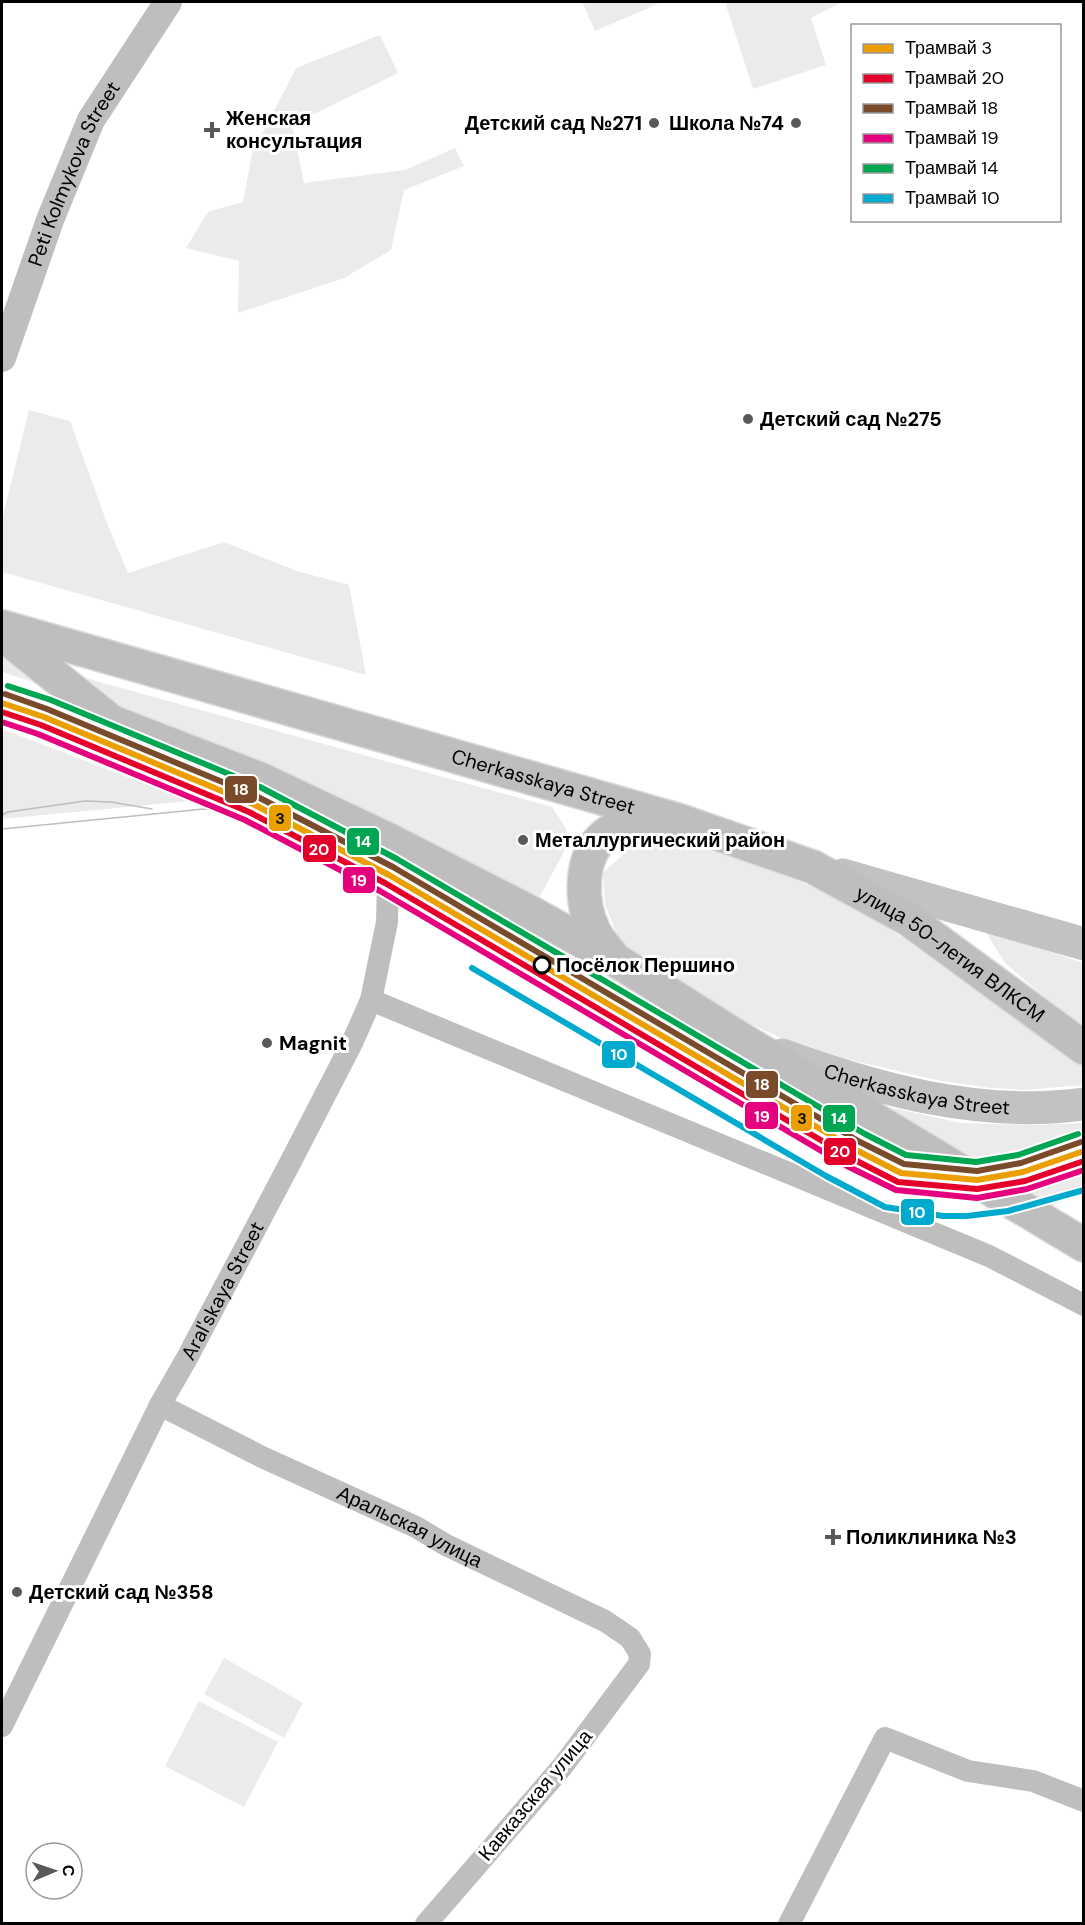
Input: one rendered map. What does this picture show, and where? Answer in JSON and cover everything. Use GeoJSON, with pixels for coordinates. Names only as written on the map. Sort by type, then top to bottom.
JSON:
{"type":"FeatureCollection","features":[{"type":"Feature","properties":{"kind":"main road","name":"Cherkasskaya Street"},"geometry":{"type":"LineString","coordinates":[[2,626],[678,820],[813,867],[1083,944]]}},
{"type":"Feature","properties":{"kind":"main road","name":"Cherkasskaya Street"},"geometry":{"type":"LineString","coordinates":[[2,634],[112,722],[260,779],[389,840],[526,909],[614,959],[744,1041],[839,1075],[906,1093],[975,1106],[1055,1108],[1083,1104]]}},
{"type":"Feature","properties":{"kind":"main road"},"geometry":{"type":"LineString","coordinates":[[614,959],[594,932],[585,902],[585,879],[591,853],[605,835],[625,825],[646,821],[678,820]]}},
{"type":"Feature","properties":{"kind":"main road","name":"улица 50-летия ВЛКСМ"},"geometry":{"type":"LineString","coordinates":[[813,867],[908,919],[1083,1048]]}},
{"type":"Feature","properties":{"kind":"main road"},"geometry":{"type":"LineString","coordinates":[[744,1041],[1083,1245]]}},
{"type":"Feature","properties":{"kind":"street","name":"Peti Kolmykova Street"},"geometry":{"type":"LineString","coordinates":[[2,357],[50,220],[92,120],[168,2]]}},
{"type":"Feature","properties":{"kind":"street","name":"Aral'skaya Street"},"geometry":{"type":"LineString","coordinates":[[2,1726],[160,1405],[188,1358],[289,1165],[352,1043],[371,1000],[387,922],[389,840]]}},
{"type":"Feature","properties":{"kind":"street"},"geometry":{"type":"LineString","coordinates":[[371,1000],[989,1256],[1083,1305]]}},
{"type":"Feature","properties":{"kind":"street","name":"Аральская улица"},"geometry":{"type":"LineString","coordinates":[[160,1405],[262,1457],[416,1527],[446,1545],[605,1621],[630,1638],[640,1654],[639,1664]]}},
{"type":"Feature","properties":{"kind":"street","name":"Кавказская улица"},"geometry":{"type":"LineString","coordinates":[[426,1923],[562,1767],[639,1664]]}},
{"type":"Feature","properties":{"kind":"street"},"geometry":{"type":"LineString","coordinates":[[789,1923],[885,1738],[968,1771],[1033,1780],[1083,1802]]}},
{"type":"Feature","properties":{"kind":"shaded area"},"geometry":{"type":"Polygon","coordinates":[[[582,2],[662,2],[595,31],[582,2]]]}},
{"type":"Feature","properties":{"kind":"shaded area"},"geometry":{"type":"Polygon","coordinates":[[[725,2],[842,2],[811,18],[826,65],[753,89],[725,2]]]}},
{"type":"Feature","properties":{"kind":"shaded area"},"geometry":{"type":"Polygon","coordinates":[[[380,35],[398,73],[292,125],[304,183],[405,170],[455,148],[464,166],[404,190],[391,250],[344,278],[238,313],[239,261],[186,248],[208,212],[243,202],[252,154],[296,68],[380,35]]]}},
{"type":"Feature","properties":{"kind":"shaded area"},"geometry":{"type":"Polygon","coordinates":[[[29,410],[70,421],[108,526],[128,573],[224,542],[297,571],[349,585],[366,675],[2,572],[2,520],[29,410]]]}},
{"type":"Feature","properties":{"kind":"shaded area"},"geometry":{"type":"Polygon","coordinates":[[[2,655],[552,807],[567,830],[565,850],[538,900],[327,791],[187,732],[2,672],[2,655]]]}},
{"type":"Feature","properties":{"kind":"shaded area"},"geometry":{"type":"Polygon","coordinates":[[[2,729],[190,801],[2,819],[2,729]]]}},
{"type":"Feature","properties":{"kind":"shaded area"},"geometry":{"type":"Polygon","coordinates":[[[649,846],[702,848],[770,870],[842,899],[903,938],[1083,1067],[1083,1085],[1025,1090],[991,1088],[936,1080],[842,1058],[783,1039],[689,995],[622,947],[605,904],[603,873],[628,850],[649,846]]]}},
{"type":"Feature","properties":{"kind":"shaded area"},"geometry":{"type":"Polygon","coordinates":[[[983,928],[1083,963],[1083,1030],[1005,963],[983,928]]]}},
{"type":"Feature","properties":{"kind":"shaded area"},"geometry":{"type":"Polygon","coordinates":[[[884,1106],[961,1123],[1036,1125],[1083,1123],[1083,1194],[1052,1205],[884,1106]]]}},
{"type":"Feature","properties":{"kind":"shaded area"},"geometry":{"type":"Polygon","coordinates":[[[224,1658],[303,1703],[284,1738],[204,1694],[224,1658]]]}},
{"type":"Feature","properties":{"kind":"shaded area"},"geometry":{"type":"Polygon","coordinates":[[[199,1701],[278,1742],[244,1807],[165,1766],[199,1701]]]}},
{"type":"Feature","properties":{"kind":"tram line","name":"14"},"geometry":{"type":"LineString","coordinates":[[8,686],[51,700],[260,787],[397,859],[865,1134],[906,1155],[976,1162],[1018,1155],[1078,1134]]}},
{"type":"Feature","properties":{"kind":"tram line","name":"18"},"geometry":{"type":"LineString","coordinates":[[5,694],[47,709],[256,796],[393,867],[860,1142],[904,1164],[977,1171],[1021,1163],[1081,1142]]}},
{"type":"Feature","properties":{"kind":"tram line","name":"3"},"geometry":{"type":"LineString","coordinates":[[2,703],[44,717],[253,804],[389,875],[856,1150],[901,1173],[977,1180],[1023,1172],[1084,1151]]}},
{"type":"Feature","properties":{"kind":"tram line","name":"20"},"geometry":{"type":"LineString","coordinates":[[2,712],[41,725],[249,812],[385,883],[851,1158],[898,1182],[977,1189],[1025,1181],[1084,1161]]}},
{"type":"Feature","properties":{"kind":"tram line","name":"19"},"geometry":{"type":"LineString","coordinates":[[2,722],[38,734],[245,820],[380,891],[847,1166],[896,1190],[977,1198],[1027,1189],[1084,1170]]}},
{"type":"Feature","properties":{"kind":"tram line"},"geometry":{"type":"LineString","coordinates":[[2,815],[8,812],[85,801],[111,802],[152,809]]}},
{"type":"Feature","properties":{"kind":"tram line"},"geometry":{"type":"LineString","coordinates":[[2,829],[204,809],[224,810],[249,816]]}},
{"type":"Feature","properties":{"kind":"tram line","name":"10"},"geometry":{"type":"LineString","coordinates":[[472,968],[826,1176],[885,1207],[943,1216],[967,1216],[1008,1211],[1084,1190]]}},
{"type":"Feature","properties":{"kind":"place","name":"Детский сад №271"},"geometry":{"type":"Point","coordinates":[654,123]}},
{"type":"Feature","properties":{"kind":"place","name":"Школа №74"},"geometry":{"type":"Point","coordinates":[796,123]}},
{"type":"Feature","properties":{"kind":"place","name":"Женская консультация"},"geometry":{"type":"Point","coordinates":[212,130]}},
{"type":"Feature","properties":{"kind":"place","name":"Детский сад №275"},"geometry":{"type":"Point","coordinates":[748,419]}},
{"type":"Feature","properties":{"kind":"place","name":"Металлургический район"},"geometry":{"type":"Point","coordinates":[523,840]}},
{"type":"Feature","properties":{"kind":"place","name":"Посёлок Першино"},"geometry":{"type":"Point","coordinates":[542,965]}},
{"type":"Feature","properties":{"kind":"place","name":"Magnit"},"geometry":{"type":"Point","coordinates":[267,1043]}},
{"type":"Feature","properties":{"kind":"place","name":"Поликлиника №3"},"geometry":{"type":"Point","coordinates":[833,1537]}},
{"type":"Feature","properties":{"kind":"place","name":"Детский сад №358"},"geometry":{"type":"Point","coordinates":[17,1592]}}]}
